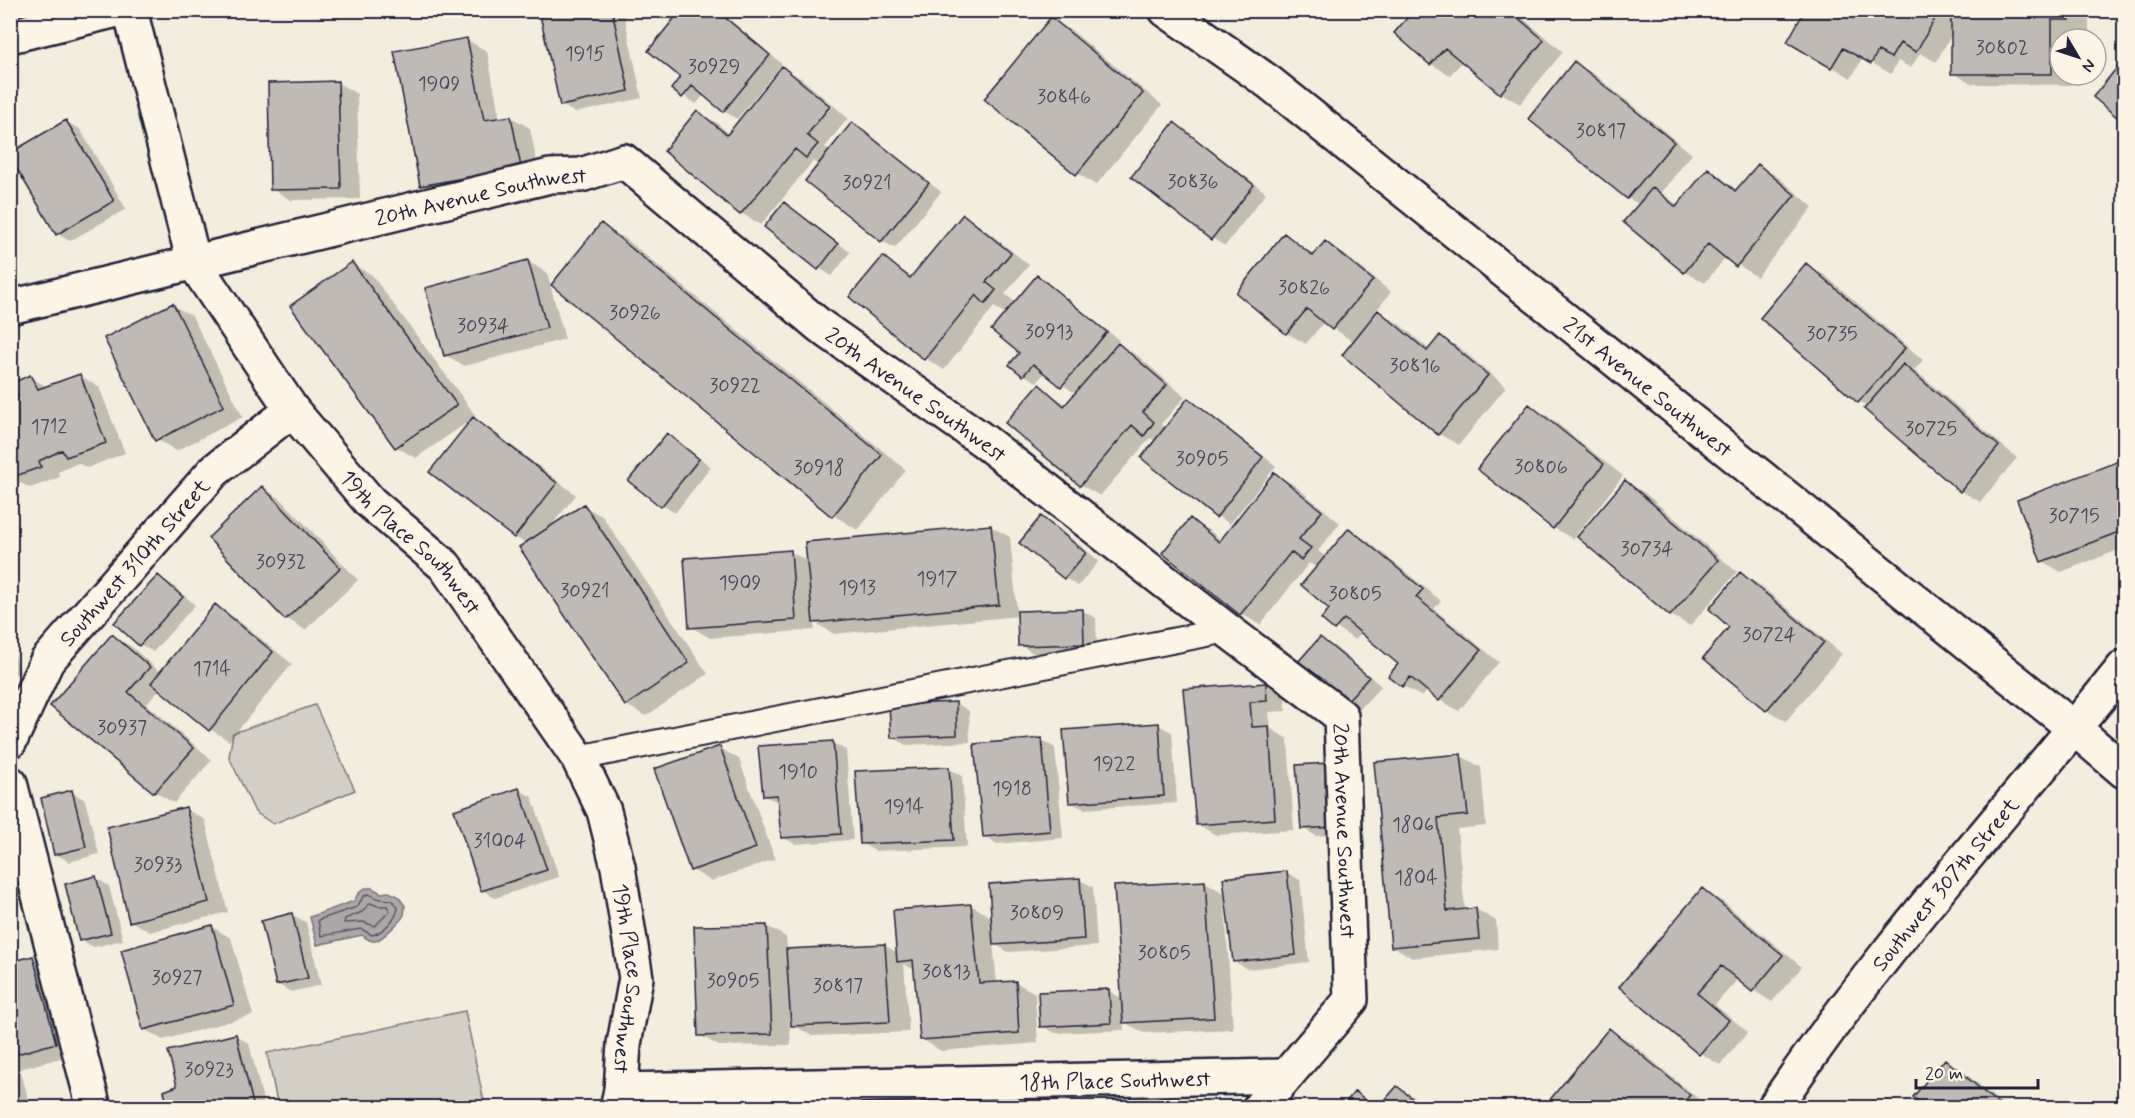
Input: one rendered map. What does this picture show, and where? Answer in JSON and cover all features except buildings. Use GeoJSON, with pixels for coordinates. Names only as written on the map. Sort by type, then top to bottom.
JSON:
{"type":"FeatureCollection","features":[{"type":"Feature","properties":{"kind":"street"},"geometry":{"type":"LineString","coordinates":[[10,36],[117,10]]}},
{"type":"Feature","properties":{"kind":"street","name":"19th Place Southwest"},"geometry":{"type":"LineString","coordinates":[[130,10],[194,263],[292,410],[370,502],[445,567],[578,758],[604,812],[618,867],[636,978],[624,1044],[619,1099]]}},
{"type":"Feature","properties":{"kind":"street","name":"21st Avenue Southwest"},"geometry":{"type":"LineString","coordinates":[[1166,10],[1270,83],[2075,729],[2124,771]]}},
{"type":"Feature","properties":{"kind":"street","name":"20th Avenue Southwest"},"geometry":{"type":"LineString","coordinates":[[194,263],[550,177],[581,174],[624,161],[820,326],[984,441],[1341,716],[1350,1000],[1285,1076]]}},
{"type":"Feature","properties":{"kind":"street"},"geometry":{"type":"LineString","coordinates":[[10,307],[194,263]]}},
{"type":"Feature","properties":{"kind":"street","name":"Southwest 310th Street"},"geometry":{"type":"LineString","coordinates":[[10,741],[47,661],[214,471],[292,410]]}},
{"type":"Feature","properties":{"kind":"street","name":"Southwest 307th Street"},"geometry":{"type":"LineString","coordinates":[[1774,1107],[1804,1062],[1879,962],[2075,729],[2124,667]]}},
{"type":"Feature","properties":{"kind":"street"},"geometry":{"type":"LineString","coordinates":[[10,783],[94,1107]]}},
{"type":"Feature","properties":{"kind":"street"},"geometry":{"type":"LineString","coordinates":[[1259,1107],[1285,1076]]}},
{"type":"Feature","properties":{"kind":"street","name":"18th Place Southwest"},"geometry":{"type":"LineString","coordinates":[[619,1099],[1285,1076]]}},
{"type":"Feature","properties":{"kind":"lane"},"geometry":{"type":"LineString","coordinates":[[578,758],[1227,630]]}},
{"type":"Feature","properties":{"kind":"shaded area"},"geometry":{"type":"Polygon","coordinates":[[[315,705],[355,790],[273,824],[255,812],[229,757],[233,733],[315,705]]]}},
{"type":"Feature","properties":{"kind":"shaded area"},"geometry":{"type":"Polygon","coordinates":[[[465,1011],[485,1107],[278,1107],[267,1053],[465,1011]]]}},
{"type":"Feature","properties":{"kind":"water"},"geometry":{"type":"Polygon","coordinates":[[[365,888],[398,896],[405,906],[402,918],[386,934],[375,941],[362,935],[317,945],[310,917],[354,901],[365,888]]]}}]}
